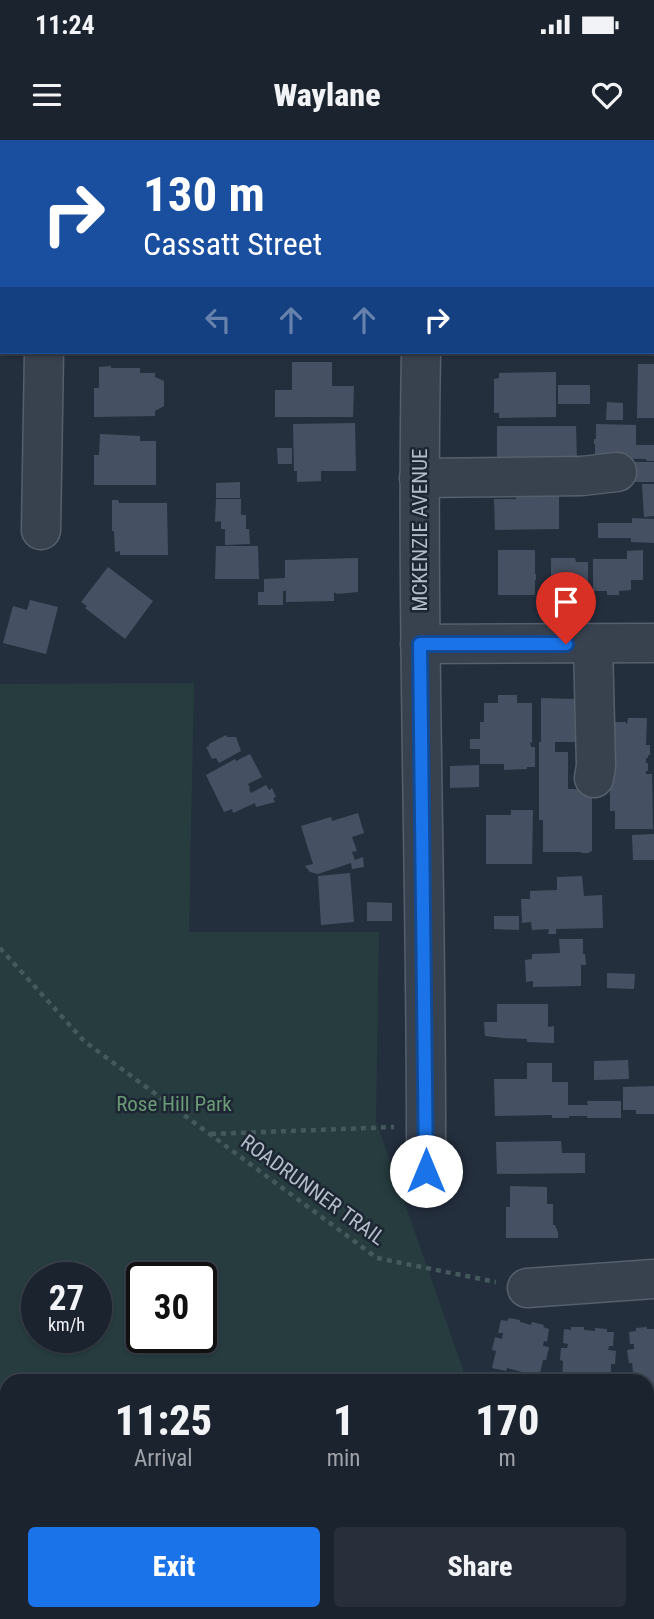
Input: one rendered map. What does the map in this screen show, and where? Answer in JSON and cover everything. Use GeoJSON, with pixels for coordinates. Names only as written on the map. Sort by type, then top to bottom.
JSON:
{"type":"FeatureCollection","features":[{"type":"Feature","properties":{"kind":"street"},"geometry":{"type":"LineString","coordinates":[[41,530],[44,354]]}},
{"type":"Feature","properties":{"kind":"street","name":"MCKENZIE AVENUE"},"geometry":{"type":"LineString","coordinates":[[421,354],[420,644],[426,1171]]}},
{"type":"Feature","properties":{"kind":"street"},"geometry":{"type":"LineString","coordinates":[[419,478],[582,475],[617,471]]}},
{"type":"Feature","properties":{"kind":"street"},"geometry":{"type":"LineString","coordinates":[[420,644],[654,643]]}},
{"type":"Feature","properties":{"kind":"street"},"geometry":{"type":"LineString","coordinates":[[593,644],[594,778]]}},
{"type":"Feature","properties":{"kind":"street"},"geometry":{"type":"LineString","coordinates":[[527,1288],[654,1279]]}},
{"type":"Feature","properties":{"kind":"path","name":"ROADRUNNER TRAIL"},"geometry":{"type":"LineString","coordinates":[[0,948],[84,1041],[377,1258],[472,1277]]}},
{"type":"Feature","properties":{"kind":"path"},"geometry":{"type":"LineString","coordinates":[[210,1134],[426,1125]]}},
{"type":"Feature","properties":{"kind":"green space","name":"Rose Hill Park"},"geometry":{"type":"Polygon","coordinates":[[[194,683],[189,932],[379,932],[376,1121],[465,1374],[0,1374],[0,684],[194,683]]]}},
{"type":"Feature","properties":{"kind":"building"},"geometry":{"type":"Polygon","coordinates":[[[292,362],[332,362],[332,386],[354,386],[353,417],[275,417],[275,390],[292,390],[292,362]]]}},
{"type":"Feature","properties":{"kind":"building"},"geometry":{"type":"Polygon","coordinates":[[[638,364],[654,364],[654,418],[637,418],[638,364]]]}},
{"type":"Feature","properties":{"kind":"building"},"geometry":{"type":"Polygon","coordinates":[[[99,367],[140,368],[140,373],[155,373],[155,377],[164,381],[164,406],[155,411],[155,416],[94,417],[94,388],[99,388],[99,367]]]}},
{"type":"Feature","properties":{"kind":"building"},"geometry":{"type":"Polygon","coordinates":[[[556,372],[556,417],[499,418],[499,413],[494,413],[494,379],[499,378],[499,373],[556,372]]]}},
{"type":"Feature","properties":{"kind":"building"},"geometry":{"type":"Polygon","coordinates":[[[558,385],[590,385],[590,404],[558,404],[558,385]]]}},
{"type":"Feature","properties":{"kind":"building"},"geometry":{"type":"Polygon","coordinates":[[[607,402],[623,403],[623,420],[606,420],[607,402]]]}},
{"type":"Feature","properties":{"kind":"building"},"geometry":{"type":"Polygon","coordinates":[[[355,423],[356,471],[321,471],[321,481],[297,482],[297,471],[294,471],[293,424],[355,423]]]}},
{"type":"Feature","properties":{"kind":"building"},"geometry":{"type":"Polygon","coordinates":[[[596,424],[636,425],[636,445],[654,445],[654,461],[595,458],[596,424]]]}},
{"type":"Feature","properties":{"kind":"building"},"geometry":{"type":"Polygon","coordinates":[[[497,426],[576,426],[577,460],[497,461],[497,426]]]}},
{"type":"Feature","properties":{"kind":"building"},"geometry":{"type":"Polygon","coordinates":[[[100,434],[140,436],[140,441],[156,441],[156,485],[94,485],[94,455],[99,455],[100,434]]]}},
{"type":"Feature","properties":{"kind":"building"},"geometry":{"type":"Polygon","coordinates":[[[277,448],[292,448],[292,464],[278,464],[277,448]]]}},
{"type":"Feature","properties":{"kind":"building"},"geometry":{"type":"Polygon","coordinates":[[[633,462],[654,462],[654,482],[633,482],[633,462]]]}},
{"type":"Feature","properties":{"kind":"building"},"geometry":{"type":"Polygon","coordinates":[[[240,482],[240,498],[216,498],[216,483],[240,482]]]}},
{"type":"Feature","properties":{"kind":"building"},"geometry":{"type":"Polygon","coordinates":[[[642,484],[654,484],[654,516],[644,517],[642,484]]]}},
{"type":"Feature","properties":{"kind":"building"},"geometry":{"type":"Polygon","coordinates":[[[516,489],[559,489],[559,529],[495,530],[494,499],[516,499],[516,489]]]}},
{"type":"Feature","properties":{"kind":"building"},"geometry":{"type":"Polygon","coordinates":[[[216,499],[241,499],[241,515],[246,515],[250,544],[225,545],[225,529],[221,529],[221,521],[215,522],[216,499]]]}},
{"type":"Feature","properties":{"kind":"building"},"geometry":{"type":"Polygon","coordinates":[[[112,500],[118,500],[119,503],[167,503],[168,555],[120,555],[120,551],[115,552],[112,500]]]}},
{"type":"Feature","properties":{"kind":"building"},"geometry":{"type":"Polygon","coordinates":[[[632,518],[654,519],[654,543],[631,542],[631,538],[598,538],[598,523],[632,523],[632,518]]]}},
{"type":"Feature","properties":{"kind":"building"},"geometry":{"type":"Polygon","coordinates":[[[216,546],[258,546],[259,579],[215,579],[216,546]]]}},
{"type":"Feature","properties":{"kind":"building"},"geometry":{"type":"Polygon","coordinates":[[[498,550],[535,550],[535,595],[498,595],[498,550]]]}},
{"type":"Feature","properties":{"kind":"building"},"geometry":{"type":"Polygon","coordinates":[[[643,550],[643,580],[631,580],[631,590],[619,591],[619,595],[607,595],[607,591],[593,591],[593,559],[627,559],[627,551],[643,550]]]}},
{"type":"Feature","properties":{"kind":"building"},"geometry":{"type":"Polygon","coordinates":[[[358,558],[358,592],[334,592],[334,601],[286,602],[286,591],[283,591],[283,605],[258,605],[258,592],[264,592],[264,579],[285,578],[285,560],[358,558]]]}},
{"type":"Feature","properties":{"kind":"building"},"geometry":{"type":"Polygon","coordinates":[[[551,558],[575,558],[576,562],[588,562],[588,586],[551,585],[551,558]]]}},
{"type":"Feature","properties":{"kind":"building"},"geometry":{"type":"Polygon","coordinates":[[[108,567],[153,601],[125,639],[81,602],[108,567]]]}},
{"type":"Feature","properties":{"kind":"building"},"geometry":{"type":"Polygon","coordinates":[[[30,600],[58,607],[46,654],[3,643],[13,606],[27,610],[30,600]]]}},
{"type":"Feature","properties":{"kind":"building"},"geometry":{"type":"Polygon","coordinates":[[[498,695],[517,695],[517,703],[532,703],[532,743],[530,742],[531,747],[535,747],[535,767],[504,770],[504,764],[480,764],[480,749],[470,749],[470,739],[480,739],[484,703],[498,703],[498,695]]]}},
{"type":"Feature","properties":{"kind":"building"},"geometry":{"type":"Polygon","coordinates":[[[541,698],[575,699],[579,742],[555,742],[555,752],[568,752],[568,789],[592,789],[592,851],[589,853],[543,852],[543,820],[539,820],[541,698]]]}},
{"type":"Feature","properties":{"kind":"building"},"geometry":{"type":"Polygon","coordinates":[[[628,718],[647,718],[646,745],[650,745],[650,755],[646,758],[646,774],[652,774],[653,829],[615,829],[615,811],[610,811],[613,722],[627,724],[628,718]]]}},
{"type":"Feature","properties":{"kind":"building"},"geometry":{"type":"Polygon","coordinates":[[[226,735],[236,737],[241,751],[219,763],[216,758],[212,759],[206,747],[226,735]]]}},
{"type":"Feature","properties":{"kind":"building"},"geometry":{"type":"Polygon","coordinates":[[[250,754],[262,777],[248,784],[251,793],[266,785],[269,790],[272,788],[275,802],[256,807],[255,803],[233,813],[232,809],[224,812],[206,775],[250,754]]]}},
{"type":"Feature","properties":{"kind":"building"},"geometry":{"type":"Polygon","coordinates":[[[479,765],[479,787],[450,788],[450,766],[479,765]]]}},
{"type":"Feature","properties":{"kind":"building"},"geometry":{"type":"Polygon","coordinates":[[[511,810],[533,810],[532,864],[486,864],[486,815],[511,815],[511,810]]]}},
{"type":"Feature","properties":{"kind":"building"},"geometry":{"type":"Polygon","coordinates":[[[358,813],[364,833],[352,837],[357,851],[352,852],[355,860],[363,857],[364,867],[352,869],[351,863],[318,874],[310,872],[305,866],[313,864],[301,826],[331,817],[332,821],[358,813]]]}},
{"type":"Feature","properties":{"kind":"building"},"geometry":{"type":"Polygon","coordinates":[[[654,834],[654,860],[633,860],[632,835],[654,834]]]}},
{"type":"Feature","properties":{"kind":"building"},"geometry":{"type":"Polygon","coordinates":[[[350,873],[354,922],[321,925],[318,876],[350,873]]]}},
{"type":"Feature","properties":{"kind":"building"},"geometry":{"type":"Polygon","coordinates":[[[582,876],[584,896],[602,895],[603,928],[556,929],[556,934],[548,934],[549,929],[532,930],[531,922],[522,923],[521,899],[530,899],[530,891],[557,890],[557,877],[582,876]]]}},
{"type":"Feature","properties":{"kind":"building"},"geometry":{"type":"Polygon","coordinates":[[[367,902],[392,903],[392,921],[367,921],[367,902]]]}},
{"type":"Feature","properties":{"kind":"building"},"geometry":{"type":"Polygon","coordinates":[[[494,916],[519,916],[519,930],[494,929],[494,916]]]}},
{"type":"Feature","properties":{"kind":"building"},"geometry":{"type":"Polygon","coordinates":[[[559,939],[583,939],[586,965],[581,965],[581,986],[533,987],[533,981],[526,982],[525,960],[532,959],[532,954],[560,953],[559,939]]]}},
{"type":"Feature","properties":{"kind":"building"},"geometry":{"type":"Polygon","coordinates":[[[607,973],[635,974],[634,989],[607,988],[607,973]]]}},
{"type":"Feature","properties":{"kind":"building"},"geometry":{"type":"Polygon","coordinates":[[[497,1004],[548,1004],[548,1027],[554,1026],[554,1043],[485,1036],[484,1022],[497,1022],[497,1004]]]}},
{"type":"Feature","properties":{"kind":"building"},"geometry":{"type":"Polygon","coordinates":[[[628,1060],[629,1079],[594,1080],[594,1061],[628,1060]]]}},
{"type":"Feature","properties":{"kind":"building"},"geometry":{"type":"Polygon","coordinates":[[[527,1063],[552,1063],[552,1082],[568,1082],[568,1105],[588,1105],[587,1101],[621,1101],[621,1118],[495,1116],[494,1079],[527,1079],[527,1063]]]}},
{"type":"Feature","properties":{"kind":"building"},"geometry":{"type":"Polygon","coordinates":[[[654,1086],[654,1114],[636,1114],[636,1110],[623,1110],[623,1087],[654,1086]]]}},
{"type":"Feature","properties":{"kind":"building"},"geometry":{"type":"Polygon","coordinates":[[[561,1141],[562,1153],[585,1153],[585,1173],[497,1174],[496,1142],[561,1141]]]}},
{"type":"Feature","properties":{"kind":"building"},"geometry":{"type":"Polygon","coordinates":[[[510,1186],[547,1187],[547,1204],[553,1204],[553,1225],[558,1238],[506,1238],[506,1207],[510,1207],[510,1186]]]}},
{"type":"Feature","properties":{"kind":"building"},"geometry":{"type":"Polygon","coordinates":[[[509,1318],[531,1325],[532,1322],[549,1329],[547,1342],[544,1341],[543,1346],[549,1347],[540,1374],[492,1368],[496,1351],[492,1350],[495,1337],[502,1339],[503,1333],[498,1333],[501,1320],[507,1321],[509,1318]]]}},
{"type":"Feature","properties":{"kind":"building"},"geometry":{"type":"Polygon","coordinates":[[[571,1327],[584,1327],[584,1330],[595,1331],[595,1328],[614,1332],[613,1346],[609,1346],[608,1350],[616,1351],[615,1364],[611,1364],[611,1374],[562,1374],[561,1348],[567,1348],[568,1344],[563,1343],[564,1329],[571,1330],[571,1327]]]}},
{"type":"Feature","properties":{"kind":"building"},"geometry":{"type":"Polygon","coordinates":[[[636,1328],[654,1329],[654,1374],[633,1374],[627,1350],[634,1349],[634,1344],[630,1344],[629,1332],[636,1331],[636,1328]]]}},
{"type":"Feature","properties":{"kind":"route"},"geometry":{"type":"LineString","coordinates":[[426,1171],[420,644],[566,644]]}}]}
